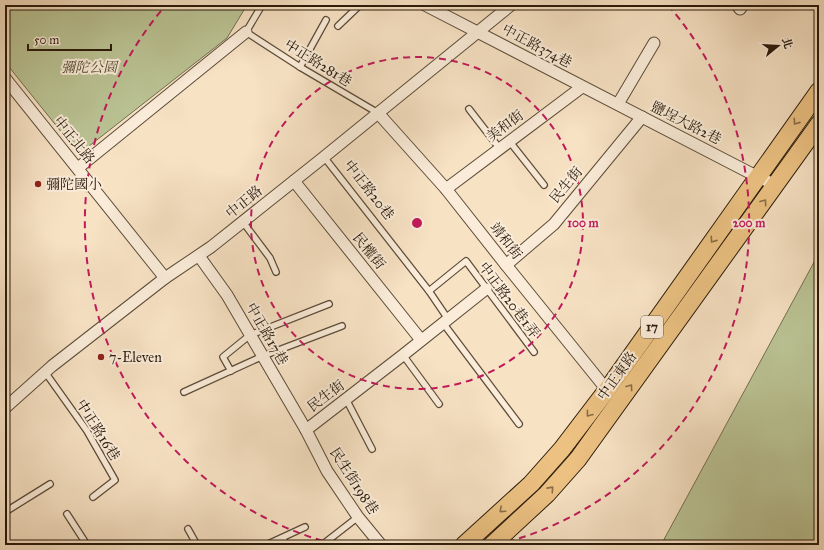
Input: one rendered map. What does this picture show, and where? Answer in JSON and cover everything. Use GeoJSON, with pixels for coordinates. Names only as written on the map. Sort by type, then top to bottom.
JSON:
{"type":"FeatureCollection","features":[{"type":"Feature","properties":{"kind":"main road","name":"中正東路"},"geometry":{"type":"LineString","coordinates":[[464,545],[531,484],[562,450],[607,390],[819,91]]}},
{"type":"Feature","properties":{"kind":"main road","name":"中正東路"},"geometry":{"type":"LineString","coordinates":[[492,545],[547,494],[578,459],[819,124]]}},
{"type":"Feature","properties":{"kind":"street","name":"中正路374巷"},"geometry":{"type":"LineString","coordinates":[[425,5],[582,87]]}},
{"type":"Feature","properties":{"kind":"street","name":"中正路"},"geometry":{"type":"LineString","coordinates":[[5,408],[45,372],[165,278],[199,256],[324,157],[478,32],[496,10],[511,5]]}},
{"type":"Feature","properties":{"kind":"street"},"geometry":{"type":"LineString","coordinates":[[78,168],[246,32]]}},
{"type":"Feature","properties":{"kind":"street"},"geometry":{"type":"LineString","coordinates":[[618,104],[654,43]]}},
{"type":"Feature","properties":{"kind":"street","name":"中正北路"},"geometry":{"type":"LineString","coordinates":[[5,78],[165,278]]}},
{"type":"Feature","properties":{"kind":"street","name":"鹽埕大路2巷"},"geometry":{"type":"LineString","coordinates":[[582,87],[776,185]]}},
{"type":"Feature","properties":{"kind":"street","name":"美和街"},"geometry":{"type":"LineString","coordinates":[[446,189],[582,87]]}},
{"type":"Feature","properties":{"kind":"street","name":"靖和街"},"geometry":{"type":"LineString","coordinates":[[378,113],[446,189],[607,390]]}},
{"type":"Feature","properties":{"kind":"street","name":"民生街"},"geometry":{"type":"LineString","coordinates":[[506,265],[554,224],[642,117]]}},
{"type":"Feature","properties":{"kind":"street","name":"民權街"},"geometry":{"type":"LineString","coordinates":[[294,181],[421,340]]}},
{"type":"Feature","properties":{"kind":"street","name":"中正路17巷"},"geometry":{"type":"LineString","coordinates":[[199,256],[228,295],[306,430]]}},
{"type":"Feature","properties":{"kind":"street"},"geometry":{"type":"LineString","coordinates":[[421,340],[486,289]]}},
{"type":"Feature","properties":{"kind":"street","name":"民生街"},"geometry":{"type":"LineString","coordinates":[[306,430],[403,356],[421,340]]}},
{"type":"Feature","properties":{"kind":"street","name":"民生街198巷"},"geometry":{"type":"LineString","coordinates":[[306,430],[327,471],[358,517],[382,545]]}},
{"type":"Feature","properties":{"kind":"lane"},"geometry":{"type":"LineString","coordinates":[[246,32],[262,5]]}},
{"type":"Feature","properties":{"kind":"lane"},"geometry":{"type":"LineString","coordinates":[[338,26],[360,5]]}},
{"type":"Feature","properties":{"kind":"lane"},"geometry":{"type":"LineString","coordinates":[[300,66],[326,20]]}},
{"type":"Feature","properties":{"kind":"lane","name":"中正路281巷"},"geometry":{"type":"LineString","coordinates":[[246,32],[378,113]]}},
{"type":"Feature","properties":{"kind":"lane"},"geometry":{"type":"LineString","coordinates":[[469,109],[500,149]]}},
{"type":"Feature","properties":{"kind":"lane"},"geometry":{"type":"LineString","coordinates":[[510,142],[544,185]]}},
{"type":"Feature","properties":{"kind":"lane","name":"中正路20巷"},"geometry":{"type":"LineString","coordinates":[[324,157],[429,291],[446,321],[519,424]]}},
{"type":"Feature","properties":{"kind":"lane"},"geometry":{"type":"LineString","coordinates":[[243,222],[270,258],[276,272]]}},
{"type":"Feature","properties":{"kind":"lane","name":"中正路20巷1弄"},"geometry":{"type":"LineString","coordinates":[[429,291],[466,261],[534,352]]}},
{"type":"Feature","properties":{"kind":"lane"},"geometry":{"type":"LineString","coordinates":[[231,370],[223,357],[250,335],[329,304]]}},
{"type":"Feature","properties":{"kind":"lane"},"geometry":{"type":"LineString","coordinates":[[184,392],[263,356],[342,326]]}},
{"type":"Feature","properties":{"kind":"lane"},"geometry":{"type":"LineString","coordinates":[[403,356],[440,404]]}},
{"type":"Feature","properties":{"kind":"lane","name":"中正路16巷"},"geometry":{"type":"LineString","coordinates":[[45,372],[87,431],[115,480],[93,497]]}},
{"type":"Feature","properties":{"kind":"lane"},"geometry":{"type":"LineString","coordinates":[[346,399],[372,449]]}},
{"type":"Feature","properties":{"kind":"lane"},"geometry":{"type":"LineString","coordinates":[[5,512],[50,484]]}},
{"type":"Feature","properties":{"kind":"lane"},"geometry":{"type":"LineString","coordinates":[[67,514],[86,545]]}},
{"type":"Feature","properties":{"kind":"lane"},"geometry":{"type":"LineString","coordinates":[[322,545],[358,517]]}},
{"type":"Feature","properties":{"kind":"lane"},"geometry":{"type":"LineString","coordinates":[[266,545],[305,526]]}},
{"type":"Feature","properties":{"kind":"lane"},"geometry":{"type":"LineString","coordinates":[[188,529],[197,545]]}},
{"type":"Feature","properties":{"kind":"lane"},"geometry":{"type":"LineString","coordinates":[[283,538],[286,545]]}},
{"type":"Feature","properties":{"kind":"green space","name":"彌陀公園"},"geometry":{"type":"Polygon","coordinates":[[[7,5],[247,5],[227,38],[79,154],[5,62],[5,7],[7,5]]]}},
{"type":"Feature","properties":{"kind":"green space"},"geometry":{"type":"Polygon","coordinates":[[[819,253],[819,545],[661,545],[819,253]]]}},
{"type":"Feature","properties":{"kind":"place","name":"彌陀國小"},"geometry":{"type":"Point","coordinates":[38,184]}},
{"type":"Feature","properties":{"kind":"place","name":"7-Eleven"},"geometry":{"type":"Point","coordinates":[101,357]}}]}
